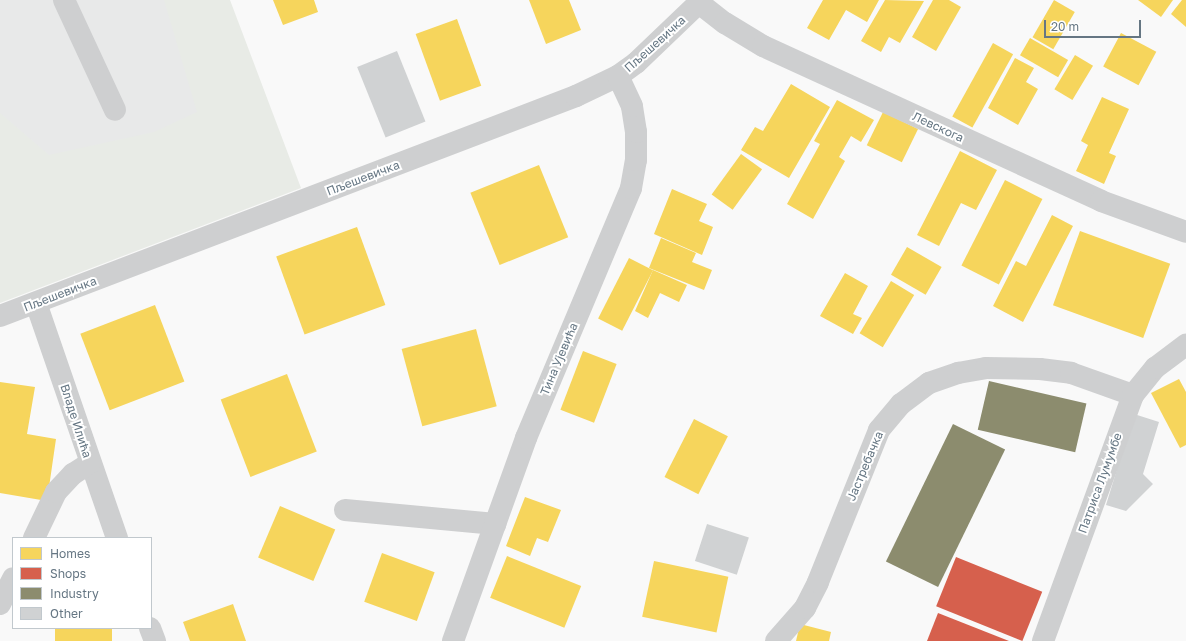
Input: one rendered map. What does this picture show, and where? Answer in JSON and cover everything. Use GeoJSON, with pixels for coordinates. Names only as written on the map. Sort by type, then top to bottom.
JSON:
{"type":"FeatureCollection","features":[{"type":"Feature","properties":{"kind":"street"},"geometry":{"type":"LineString","coordinates":[[64,0],[115,110]]}},
{"type":"Feature","properties":{"kind":"street","name":"Пљешевичка"},"geometry":{"type":"LineString","coordinates":[[0,316],[511,123],[618,76],[654,47],[700,2]]}},
{"type":"Feature","properties":{"kind":"street","name":"Левскога"},"geometry":{"type":"LineString","coordinates":[[700,2],[725,23],[763,46],[1101,201],[1186,232]]}},
{"type":"Feature","properties":{"kind":"street","name":"Тина Ујевића"},"geometry":{"type":"LineString","coordinates":[[453,641],[526,438],[631,188],[636,160],[636,132],[632,106],[618,76]]}},
{"type":"Feature","properties":{"kind":"street","name":"Владе Илића"},"geometry":{"type":"LineString","coordinates":[[36,303],[117,537]]}},
{"type":"Feature","properties":{"kind":"street","name":"Патриса Лумумбе"},"geometry":{"type":"LineString","coordinates":[[1044,641],[1133,395],[1155,368],[1186,345]]}},
{"type":"Feature","properties":{"kind":"street","name":"Јастребачка"},"geometry":{"type":"LineString","coordinates":[[776,641],[805,608],[818,582],[879,430],[901,404],[929,383],[958,373],[986,368],[1040,369],[1072,373],[1133,395]]}},
{"type":"Feature","properties":{"kind":"street"},"geometry":{"type":"LineString","coordinates":[[34,537],[56,492],[73,474],[90,463]]}},
{"type":"Feature","properties":{"kind":"street"},"geometry":{"type":"LineString","coordinates":[[345,510],[495,524]]}},
{"type":"Feature","properties":{"kind":"street"},"geometry":{"type":"LineString","coordinates":[[0,604],[12,580]]}},
{"type":"Feature","properties":{"kind":"street"},"geometry":{"type":"LineString","coordinates":[[150,629],[154,641]]}},
{"type":"Feature","properties":{"kind":"shaded area"},"geometry":{"type":"Polygon","coordinates":[[[0,0],[192,0],[235,128],[0,189],[0,0]]]}},
{"type":"Feature","properties":{"kind":"shaded area"},"geometry":{"type":"Polygon","coordinates":[[[164,0],[230,0],[301,188],[0,303],[0,113],[49,155],[154,132],[197,112],[164,0]]]}},
{"type":"Feature","properties":{"kind":"building: Homes"},"geometry":{"type":"Polygon","coordinates":[[[273,0],[314,0],[318,12],[283,25],[273,0]]]}},
{"type":"Feature","properties":{"kind":"building: Homes"},"geometry":{"type":"Polygon","coordinates":[[[529,0],[569,0],[581,30],[546,44],[529,0]]]}},
{"type":"Feature","properties":{"kind":"building: Homes"},"geometry":{"type":"Polygon","coordinates":[[[823,0],[879,0],[867,22],[846,10],[829,40],[807,28],[823,0]]]}},
{"type":"Feature","properties":{"kind":"building: Homes"},"geometry":{"type":"Polygon","coordinates":[[[885,0],[924,1],[900,43],[889,37],[881,52],[861,41],[885,0]]]}},
{"type":"Feature","properties":{"kind":"building: Homes"},"geometry":{"type":"Polygon","coordinates":[[[933,0],[949,0],[961,7],[936,51],[912,37],[933,0]]]}},
{"type":"Feature","properties":{"kind":"building: Homes"},"geometry":{"type":"Polygon","coordinates":[[[1054,0],[1075,12],[1053,49],[1032,37],[1054,0]]]}},
{"type":"Feature","properties":{"kind":"building: Homes"},"geometry":{"type":"Polygon","coordinates":[[[1138,0],[1173,0],[1161,17],[1138,0]]]}},
{"type":"Feature","properties":{"kind":"building: Homes"},"geometry":{"type":"Polygon","coordinates":[[[1182,0],[1186,0],[1186,27],[1171,14],[1182,0]]]}},
{"type":"Feature","properties":{"kind":"building: Homes"},"geometry":{"type":"Polygon","coordinates":[[[457,19],[481,86],[440,101],[416,34],[457,19]]]}},
{"type":"Feature","properties":{"kind":"building: Homes"},"geometry":{"type":"Polygon","coordinates":[[[1121,33],[1156,52],[1138,85],[1103,67],[1121,33]]]}},
{"type":"Feature","properties":{"kind":"building: Homes"},"geometry":{"type":"Polygon","coordinates":[[[1030,38],[1068,60],[1058,77],[1020,55],[1030,38]]]}},
{"type":"Feature","properties":{"kind":"building: Homes"},"geometry":{"type":"Polygon","coordinates":[[[993,43],[1013,54],[972,128],[952,116],[993,43]]]}},
{"type":"Feature","properties":{"kind":"building: Homes"},"geometry":{"type":"Polygon","coordinates":[[[1075,55],[1093,66],[1072,100],[1054,89],[1075,55]]]}},
{"type":"Feature","properties":{"kind":"building: Homes"},"geometry":{"type":"Polygon","coordinates":[[[1015,58],[1034,68],[1026,82],[1038,89],[1018,125],[988,108],[1015,58]]]}},
{"type":"Feature","properties":{"kind":"building: Homes"},"geometry":{"type":"Polygon","coordinates":[[[791,84],[830,107],[789,178],[741,150],[755,127],[763,131],[791,84]]]}},
{"type":"Feature","properties":{"kind":"building: Homes"},"geometry":{"type":"Polygon","coordinates":[[[1102,97],[1129,109],[1109,153],[1116,156],[1104,184],[1076,171],[1088,145],[1081,141],[1102,97]]]}},
{"type":"Feature","properties":{"kind":"building: Homes"},"geometry":{"type":"Polygon","coordinates":[[[837,100],[874,120],[861,142],[851,136],[839,157],[845,161],[813,219],[787,204],[820,144],[814,141],[837,100]]]}},
{"type":"Feature","properties":{"kind":"building: Homes"},"geometry":{"type":"Polygon","coordinates":[[[883,112],[918,129],[902,162],[867,145],[883,112]]]}},
{"type":"Feature","properties":{"kind":"building: Homes"},"geometry":{"type":"Polygon","coordinates":[[[960,151],[997,170],[976,210],[961,203],[939,246],[917,235],[960,151]]]}},
{"type":"Feature","properties":{"kind":"building: Homes"},"geometry":{"type":"Polygon","coordinates":[[[741,154],[762,169],[733,210],[712,194],[741,154]]]}},
{"type":"Feature","properties":{"kind":"building: Homes"},"geometry":{"type":"Polygon","coordinates":[[[539,165],[568,237],[500,265],[470,193],[539,165]]]}},
{"type":"Feature","properties":{"kind":"building: Homes"},"geometry":{"type":"Polygon","coordinates":[[[1005,180],[1042,199],[999,285],[961,266],[1005,180]]]}},
{"type":"Feature","properties":{"kind":"building: Homes"},"geometry":{"type":"Polygon","coordinates":[[[672,189],[707,204],[699,221],[713,227],[702,255],[654,234],[672,189]]]}},
{"type":"Feature","properties":{"kind":"building: Homes"},"geometry":{"type":"Polygon","coordinates":[[[1052,215],[1073,226],[1023,322],[993,306],[1016,261],[1026,266],[1052,215]]]}},
{"type":"Feature","properties":{"kind":"building: Homes"},"geometry":{"type":"Polygon","coordinates":[[[357,227],[385,305],[305,334],[276,256],[357,227]]]}},
{"type":"Feature","properties":{"kind":"building: Homes"},"geometry":{"type":"Polygon","coordinates":[[[1080,231],[1170,264],[1143,338],[1053,305],[1080,231]]]}},
{"type":"Feature","properties":{"kind":"building: Homes"},"geometry":{"type":"Polygon","coordinates":[[[661,238],[696,253],[692,262],[712,270],[704,290],[649,268],[661,238]]]}},
{"type":"Feature","properties":{"kind":"building: Homes"},"geometry":{"type":"Polygon","coordinates":[[[907,247],[942,267],[926,295],[891,275],[907,247]]]}},
{"type":"Feature","properties":{"kind":"building: Homes"},"geometry":{"type":"Polygon","coordinates":[[[629,258],[653,270],[622,331],[598,319],[629,258]]]}},
{"type":"Feature","properties":{"kind":"building: Homes"},"geometry":{"type":"Polygon","coordinates":[[[653,270],[687,285],[679,302],[660,293],[648,318],[635,311],[653,270]]]}},
{"type":"Feature","properties":{"kind":"building: Homes"},"geometry":{"type":"Polygon","coordinates":[[[845,273],[868,286],[853,314],[862,318],[853,334],[820,316],[845,273]]]}},
{"type":"Feature","properties":{"kind":"building: Homes"},"geometry":{"type":"Polygon","coordinates":[[[891,281],[914,295],[883,347],[860,333],[891,281]]]}},
{"type":"Feature","properties":{"kind":"building: Homes"},"geometry":{"type":"Polygon","coordinates":[[[155,305],[184,382],[110,410],[80,334],[155,305]]]}},
{"type":"Feature","properties":{"kind":"building: Homes"},"geometry":{"type":"Polygon","coordinates":[[[476,329],[497,406],[422,426],[402,349],[476,329]]]}},
{"type":"Feature","properties":{"kind":"building: Homes"},"geometry":{"type":"Polygon","coordinates":[[[583,351],[617,364],[594,423],[560,410],[583,351]]]}},
{"type":"Feature","properties":{"kind":"building: Homes"},"geometry":{"type":"Polygon","coordinates":[[[287,374],[317,451],[250,477],[221,399],[287,374]]]}},
{"type":"Feature","properties":{"kind":"building: Homes"},"geometry":{"type":"Polygon","coordinates":[[[1179,379],[1186,392],[1186,445],[1180,448],[1151,393],[1179,379]]]}},
{"type":"Feature","properties":{"kind":"building: Homes"},"geometry":{"type":"Polygon","coordinates":[[[0,382],[35,387],[27,434],[56,439],[47,501],[0,493],[0,382]]]}},
{"type":"Feature","properties":{"kind":"building: Homes"},"geometry":{"type":"Polygon","coordinates":[[[694,419],[728,436],[698,494],[664,477],[694,419]]]}},
{"type":"Feature","properties":{"kind":"building: Homes"},"geometry":{"type":"Polygon","coordinates":[[[525,497],[561,510],[548,542],[537,538],[530,556],[506,546],[525,497]]]}},
{"type":"Feature","properties":{"kind":"building: Homes"},"geometry":{"type":"Polygon","coordinates":[[[280,506],[335,529],[313,581],[258,558],[280,506]]]}},
{"type":"Feature","properties":{"kind":"building: Homes"},"geometry":{"type":"Polygon","coordinates":[[[382,553],[435,572],[417,621],[364,602],[382,553]]]}},
{"type":"Feature","properties":{"kind":"building: Homes"},"geometry":{"type":"Polygon","coordinates":[[[507,556],[581,586],[564,628],[490,598],[507,556]]]}},
{"type":"Feature","properties":{"kind":"building: Homes"},"geometry":{"type":"Polygon","coordinates":[[[654,561],[728,577],[716,633],[642,617],[654,561]]]}},
{"type":"Feature","properties":{"kind":"building: Homes"},"geometry":{"type":"Polygon","coordinates":[[[233,604],[246,641],[190,641],[183,622],[233,604]]]}},
{"type":"Feature","properties":{"kind":"building: Homes"},"geometry":{"type":"Polygon","coordinates":[[[800,624],[831,632],[829,641],[796,641],[800,624]]]}},
{"type":"Feature","properties":{"kind":"building: Homes"},"geometry":{"type":"Polygon","coordinates":[[[55,629],[112,629],[112,641],[55,641],[55,629]]]}},
{"type":"Feature","properties":{"kind":"building: Shops"},"geometry":{"type":"Polygon","coordinates":[[[956,557],[1042,592],[1022,641],[936,606],[956,557]]]}},
{"type":"Feature","properties":{"kind":"building: Shops"},"geometry":{"type":"Polygon","coordinates":[[[938,613],[1009,641],[927,641],[938,613]]]}},
{"type":"Feature","properties":{"kind":"building: Industry"},"geometry":{"type":"Polygon","coordinates":[[[989,381],[1086,403],[1075,452],[978,430],[989,381]]]}},
{"type":"Feature","properties":{"kind":"building: Industry"},"geometry":{"type":"Polygon","coordinates":[[[953,424],[1005,449],[938,587],[886,562],[953,424]]]}},
{"type":"Feature","properties":{"kind":"building: Other"},"geometry":{"type":"Polygon","coordinates":[[[397,51],[425,121],[386,138],[357,67],[397,51]]]}},
{"type":"Feature","properties":{"kind":"building: Other"},"geometry":{"type":"Polygon","coordinates":[[[1134,414],[1159,422],[1143,474],[1153,484],[1126,511],[1106,505],[1134,414]]]}},
{"type":"Feature","properties":{"kind":"building: Other"},"geometry":{"type":"Polygon","coordinates":[[[707,524],[749,538],[737,575],[695,561],[707,524]]]}}]}
